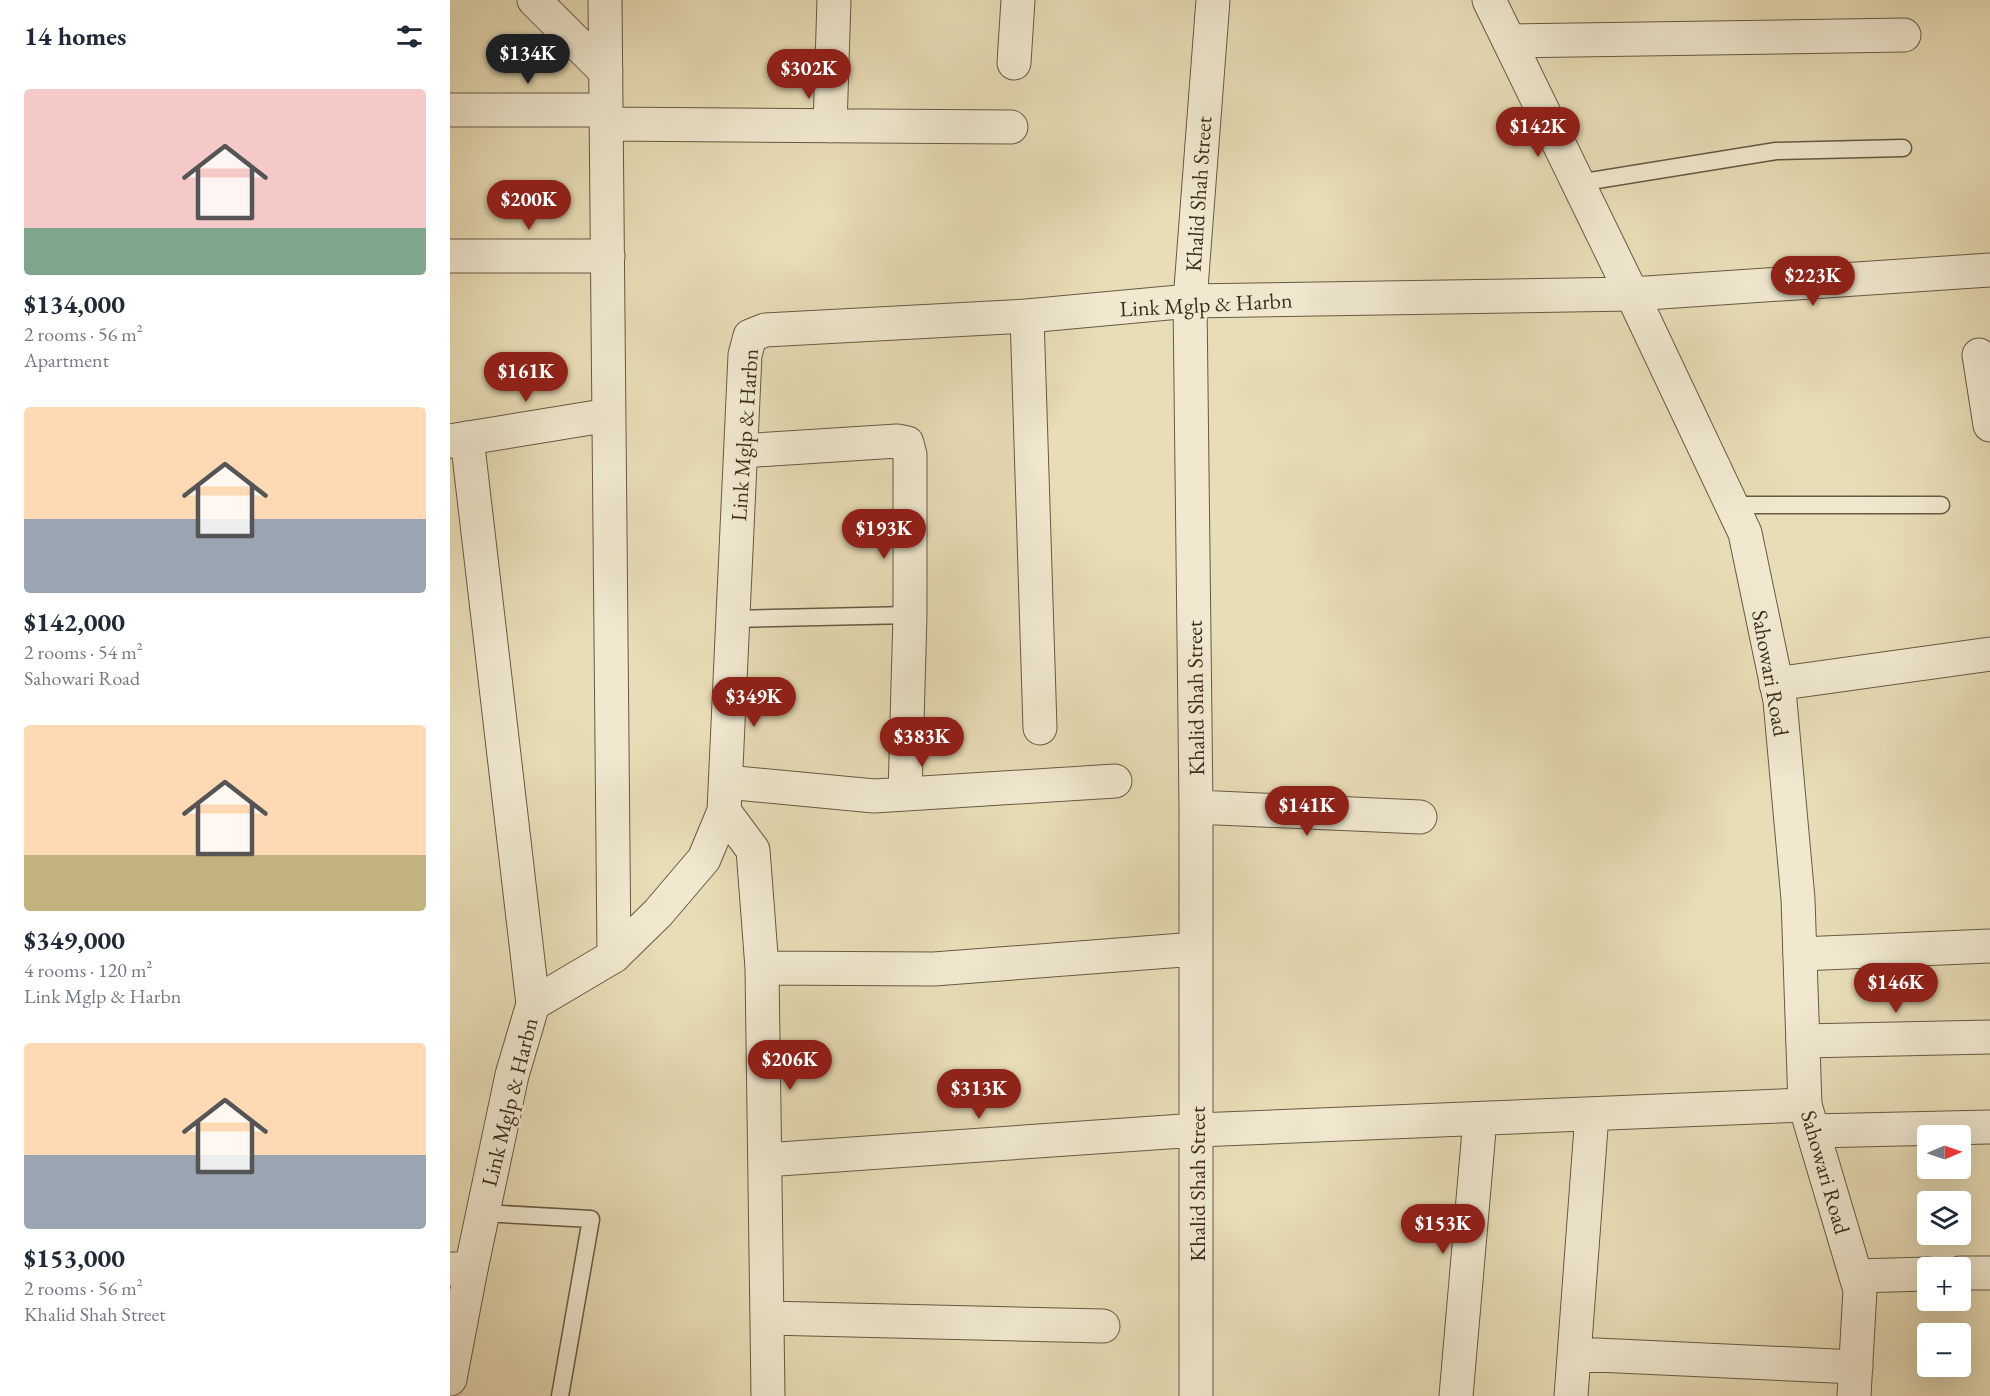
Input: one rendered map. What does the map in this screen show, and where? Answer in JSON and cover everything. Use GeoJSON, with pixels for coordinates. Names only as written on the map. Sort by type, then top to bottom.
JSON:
{"type":"FeatureCollection","features":[{"type":"Feature","properties":{"kind":"street"},"geometry":{"type":"LineString","coordinates":[[534,0],[606,72]]}},
{"type":"Feature","properties":{"kind":"street"},"geometry":{"type":"LineString","coordinates":[[605,0],[614,956]]}},
{"type":"Feature","properties":{"kind":"street"},"geometry":{"type":"LineString","coordinates":[[830,126],[834,0]]}},
{"type":"Feature","properties":{"kind":"street"},"geometry":{"type":"LineString","coordinates":[[1014,63],[1018,0]]}},
{"type":"Feature","properties":{"kind":"street","name":"Khalid Shah Street"},"geometry":{"type":"LineString","coordinates":[[1196,1396],[1197,807],[1190,301],[1213,0]]}},
{"type":"Feature","properties":{"kind":"street","name":"Sahowari Road"},"geometry":{"type":"LineString","coordinates":[[1489,0],[1745,533],[1780,701],[1797,888],[1803,1041],[1809,1118],[1860,1290],[1855,1381]]}},
{"type":"Feature","properties":{"kind":"street"},"geometry":{"type":"LineString","coordinates":[[1509,41],[1904,35]]}},
{"type":"Feature","properties":{"kind":"street"},"geometry":{"type":"LineString","coordinates":[[450,111],[830,126],[1011,127]]}},
{"type":"Feature","properties":{"kind":"street"},"geometry":{"type":"LineString","coordinates":[[450,256],[608,256]]}},
{"type":"Feature","properties":{"kind":"street","name":"Link Mglp & Harbn"},"geometry":{"type":"LineString","coordinates":[[450,1378],[460,1269],[483,1213],[512,1075],[533,1004],[614,956],[658,913],[704,859],[725,796],[745,355],[750,336],[765,330],[1027,316],[1190,301],[1632,294],[1990,270]]}},
{"type":"Feature","properties":{"kind":"street"},"geometry":{"type":"LineString","coordinates":[[1027,316],[1040,728]]}},
{"type":"Feature","properties":{"kind":"street"},"geometry":{"type":"LineString","coordinates":[[1979,355],[1990,426]]}},
{"type":"Feature","properties":{"kind":"street"},"geometry":{"type":"LineString","coordinates":[[533,1004],[459,440],[609,415]]}},
{"type":"Feature","properties":{"kind":"street"},"geometry":{"type":"LineString","coordinates":[[741,451],[897,441],[908,444],[910,455],[910,615],[905,794]]}},
{"type":"Feature","properties":{"kind":"street"},"geometry":{"type":"LineString","coordinates":[[1776,684],[1990,654]]}},
{"type":"Feature","properties":{"kind":"street"},"geometry":{"type":"LineString","coordinates":[[768,1396],[762,968],[753,850],[725,796],[874,796],[1115,781]]}},
{"type":"Feature","properties":{"kind":"street"},"geometry":{"type":"LineString","coordinates":[[1197,807],[1420,817]]}},
{"type":"Feature","properties":{"kind":"street"},"geometry":{"type":"LineString","coordinates":[[1800,954],[1990,946]]}},
{"type":"Feature","properties":{"kind":"street"},"geometry":{"type":"LineString","coordinates":[[762,968],[934,969],[1196,950]]}},
{"type":"Feature","properties":{"kind":"street"},"geometry":{"type":"LineString","coordinates":[[1803,1041],[1990,1037]]}},
{"type":"Feature","properties":{"kind":"street"},"geometry":{"type":"LineString","coordinates":[[765,1160],[1197,1130],[1592,1114],[1809,1118],[1990,1127]]}},
{"type":"Feature","properties":{"kind":"street"},"geometry":{"type":"LineString","coordinates":[[1571,1396],[1592,1114]]}},
{"type":"Feature","properties":{"kind":"street"},"geometry":{"type":"LineString","coordinates":[[1456,1396],[1480,1119]]}},
{"type":"Feature","properties":{"kind":"street"},"geometry":{"type":"LineString","coordinates":[[1971,1273],[1990,1273]]}},
{"type":"Feature","properties":{"kind":"street"},"geometry":{"type":"LineString","coordinates":[[1856,1276],[1917,1274]]}},
{"type":"Feature","properties":{"kind":"street"},"geometry":{"type":"LineString","coordinates":[[767,1318],[1103,1326]]}},
{"type":"Feature","properties":{"kind":"street"},"geometry":{"type":"LineString","coordinates":[[1575,1354],[1855,1381]]}},
{"type":"Feature","properties":{"kind":"lane"},"geometry":{"type":"LineString","coordinates":[[1578,183],[1776,151],[1904,148]]}},
{"type":"Feature","properties":{"kind":"lane"},"geometry":{"type":"LineString","coordinates":[[1732,505],[1941,506]]}},
{"type":"Feature","properties":{"kind":"lane"},"geometry":{"type":"LineString","coordinates":[[734,619],[910,615]]}},
{"type":"Feature","properties":{"kind":"lane"},"geometry":{"type":"LineString","coordinates":[[483,1213],[591,1220],[560,1396]]}}]}
